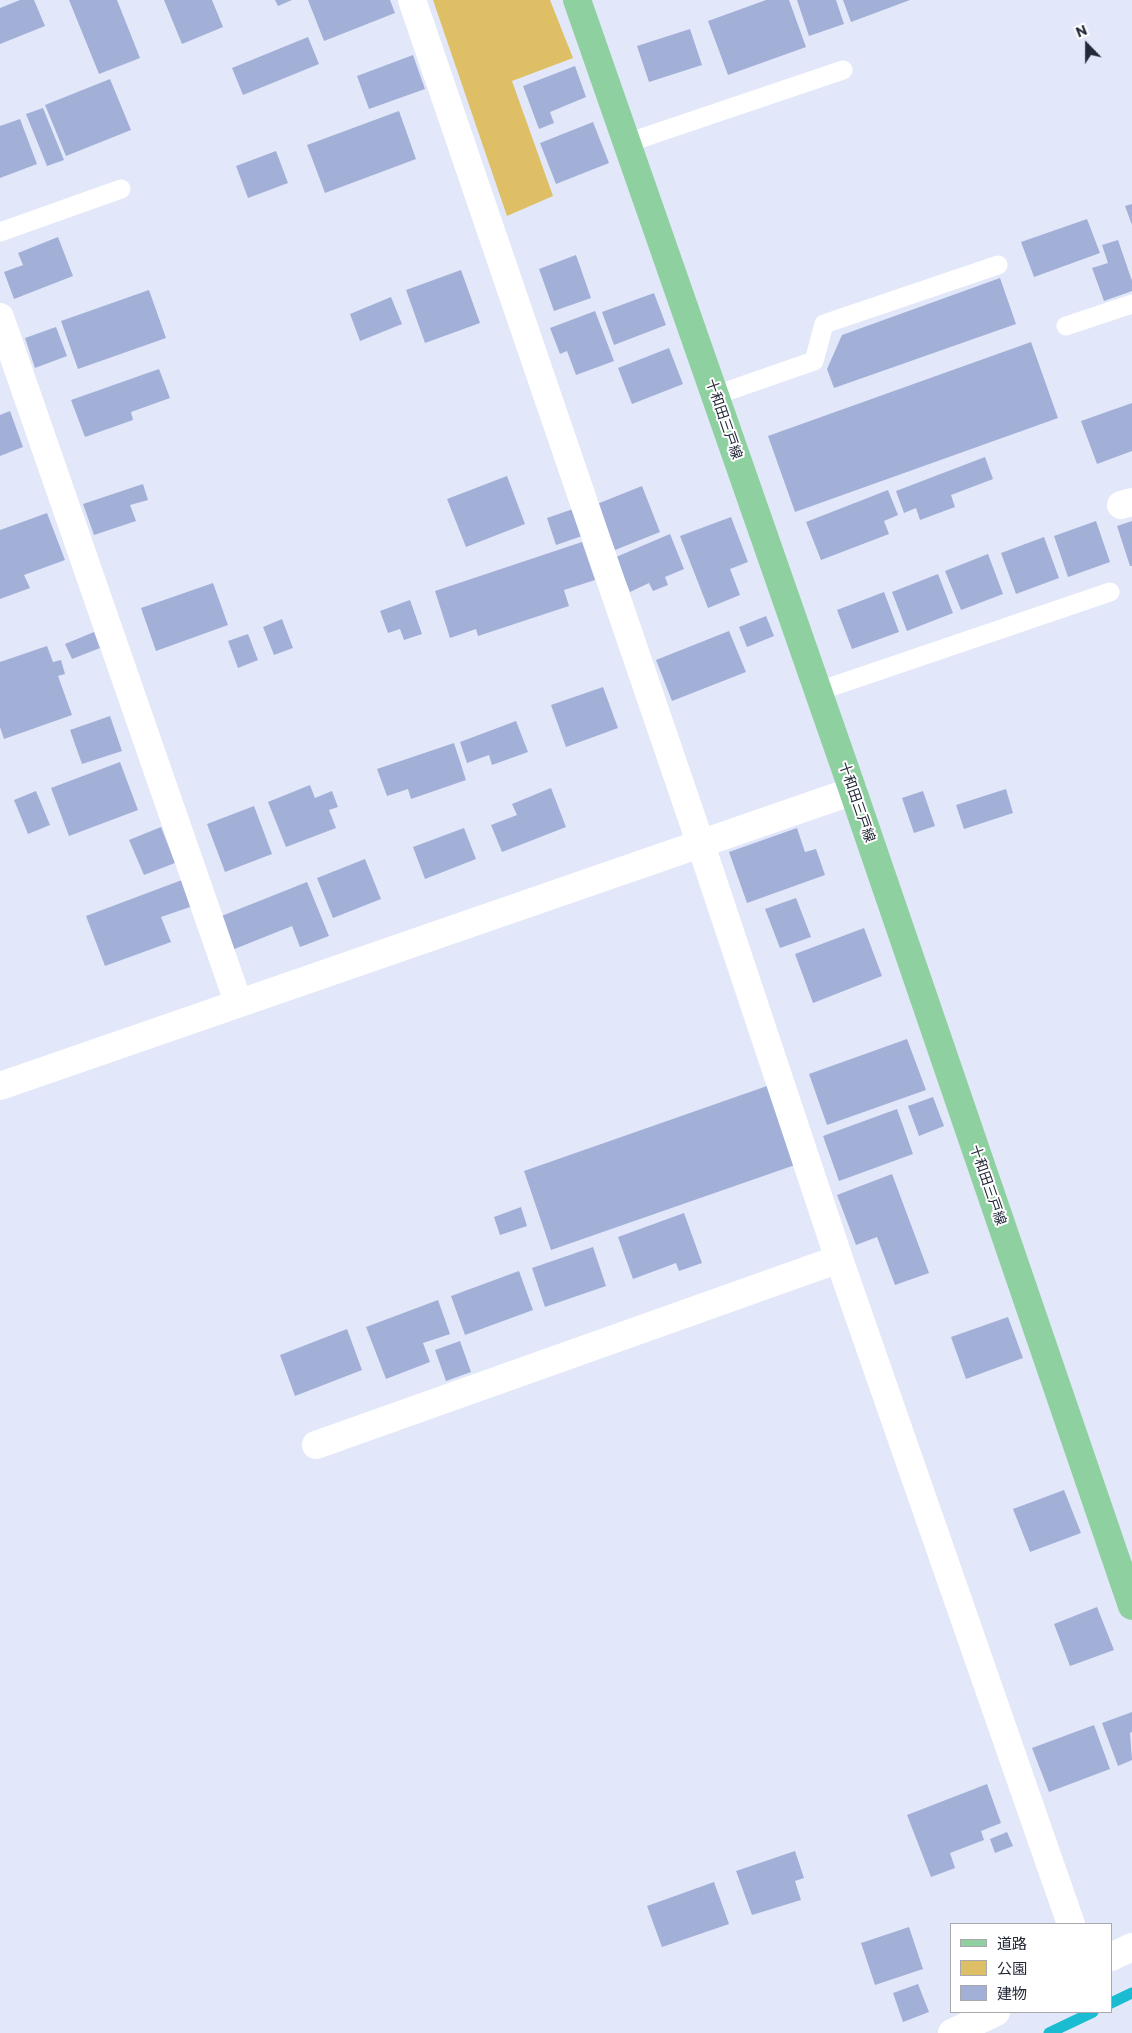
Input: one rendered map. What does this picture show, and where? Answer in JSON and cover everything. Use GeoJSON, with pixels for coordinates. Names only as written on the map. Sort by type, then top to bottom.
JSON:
{"type":"FeatureCollection","features":[{"type":"Feature","properties":{"kind":"main road","name":"十和田三戸線"},"geometry":{"type":"LineString","coordinates":[[577,0],[854,791],[1132,1606]]}},
{"type":"Feature","properties":{"kind":"street"},"geometry":{"type":"LineString","coordinates":[[412,0],[700,842],[839,1258],[1071,1923]]}},
{"type":"Feature","properties":{"kind":"street"},"geometry":{"type":"LineString","coordinates":[[0,317],[238,1002]]}},
{"type":"Feature","properties":{"kind":"street"},"geometry":{"type":"LineString","coordinates":[[0,1086],[700,842],[854,791]]}},
{"type":"Feature","properties":{"kind":"street"},"geometry":{"type":"LineString","coordinates":[[316,1444],[839,1258]]}},
{"type":"Feature","properties":{"kind":"street"},"geometry":{"type":"LineString","coordinates":[[1112,1957],[1132,1947]]}},
{"type":"Feature","properties":{"kind":"street"},"geometry":{"type":"LineString","coordinates":[[952,2033],[994,2013]]}},
{"type":"Feature","properties":{"kind":"lane"},"geometry":{"type":"LineString","coordinates":[[627,143],[843,70]]}},
{"type":"Feature","properties":{"kind":"lane"},"geometry":{"type":"LineString","coordinates":[[0,232],[121,189]]}},
{"type":"Feature","properties":{"kind":"lane"},"geometry":{"type":"LineString","coordinates":[[716,395],[814,361],[824,324],[998,265]]}},
{"type":"Feature","properties":{"kind":"lane"},"geometry":{"type":"LineString","coordinates":[[1066,326],[1132,304]]}},
{"type":"Feature","properties":{"kind":"lane"},"geometry":{"type":"LineString","coordinates":[[819,691],[1110,592]]}},
{"type":"Feature","properties":{"kind":"green space"},"geometry":{"type":"Polygon","coordinates":[[[433,0],[550,0],[573,58],[512,81],[553,196],[507,216],[433,0]]]}},
{"type":"Feature","properties":{"kind":"building"},"geometry":{"type":"Polygon","coordinates":[[[20,0],[34,0],[45,26],[0,44],[0,8],[20,0]]]}},
{"type":"Feature","properties":{"kind":"building"},"geometry":{"type":"Polygon","coordinates":[[[69,0],[117,0],[140,58],[99,74],[69,0]]]}},
{"type":"Feature","properties":{"kind":"building"},"geometry":{"type":"Polygon","coordinates":[[[164,0],[212,0],[223,27],[182,44],[164,0]]]}},
{"type":"Feature","properties":{"kind":"building"},"geometry":{"type":"Polygon","coordinates":[[[275,0],[292,0],[278,6],[275,0]]]}},
{"type":"Feature","properties":{"kind":"building"},"geometry":{"type":"Polygon","coordinates":[[[308,0],[390,0],[395,13],[324,41],[308,0]]]}},
{"type":"Feature","properties":{"kind":"building"},"geometry":{"type":"Polygon","coordinates":[[[766,0],[789,0],[806,47],[728,75],[708,21],[766,0]]]}},
{"type":"Feature","properties":{"kind":"building"},"geometry":{"type":"Polygon","coordinates":[[[797,0],[836,0],[844,24],[809,36],[797,0]]]}},
{"type":"Feature","properties":{"kind":"building"},"geometry":{"type":"Polygon","coordinates":[[[843,0],[910,0],[851,22],[843,0]]]}},
{"type":"Feature","properties":{"kind":"building"},"geometry":{"type":"Polygon","coordinates":[[[690,29],[702,65],[649,82],[637,46],[690,29]]]}},
{"type":"Feature","properties":{"kind":"building"},"geometry":{"type":"Polygon","coordinates":[[[308,37],[319,64],[243,95],[232,68],[308,37]]]}},
{"type":"Feature","properties":{"kind":"building"},"geometry":{"type":"Polygon","coordinates":[[[413,55],[425,89],[369,109],[357,76],[413,55]]]}},
{"type":"Feature","properties":{"kind":"building"},"geometry":{"type":"Polygon","coordinates":[[[575,66],[586,97],[550,112],[554,123],[539,129],[523,86],[575,66]]]}},
{"type":"Feature","properties":{"kind":"building"},"geometry":{"type":"Polygon","coordinates":[[[110,79],[131,130],[66,156],[45,105],[110,79]]]}},
{"type":"Feature","properties":{"kind":"building"},"geometry":{"type":"Polygon","coordinates":[[[43,108],[64,160],[47,166],[26,114],[43,108]]]}},
{"type":"Feature","properties":{"kind":"building"},"geometry":{"type":"Polygon","coordinates":[[[399,111],[416,159],[325,193],[307,145],[399,111]]]}},
{"type":"Feature","properties":{"kind":"building"},"geometry":{"type":"Polygon","coordinates":[[[20,119],[37,164],[0,178],[0,126],[20,119]]]}},
{"type":"Feature","properties":{"kind":"building"},"geometry":{"type":"Polygon","coordinates":[[[593,122],[609,163],[556,184],[540,143],[593,122]]]}},
{"type":"Feature","properties":{"kind":"building"},"geometry":{"type":"Polygon","coordinates":[[[276,151],[288,183],[248,198],[236,166],[276,151]]]}},
{"type":"Feature","properties":{"kind":"building"},"geometry":{"type":"Polygon","coordinates":[[[1132,204],[1132,225],[1125,206],[1132,204]]]}},
{"type":"Feature","properties":{"kind":"building"},"geometry":{"type":"Polygon","coordinates":[[[1087,219],[1100,253],[1034,277],[1021,242],[1087,219]]]}},
{"type":"Feature","properties":{"kind":"building"},"geometry":{"type":"Polygon","coordinates":[[[58,237],[73,276],[14,299],[4,272],[23,265],[18,253],[58,237]]]}},
{"type":"Feature","properties":{"kind":"building"},"geometry":{"type":"Polygon","coordinates":[[[1118,240],[1132,281],[1132,291],[1104,301],[1092,268],[1108,263],[1102,245],[1118,240]]]}},
{"type":"Feature","properties":{"kind":"building"},"geometry":{"type":"Polygon","coordinates":[[[576,255],[591,298],[554,311],[539,269],[576,255]]]}},
{"type":"Feature","properties":{"kind":"building"},"geometry":{"type":"Polygon","coordinates":[[[461,270],[480,323],[425,343],[406,290],[461,270]]]}},
{"type":"Feature","properties":{"kind":"building"},"geometry":{"type":"Polygon","coordinates":[[[1000,278],[1016,324],[834,388],[827,369],[842,335],[1000,278]]]}},
{"type":"Feature","properties":{"kind":"building"},"geometry":{"type":"Polygon","coordinates":[[[149,290],[166,338],[78,369],[61,321],[149,290]]]}},
{"type":"Feature","properties":{"kind":"building"},"geometry":{"type":"Polygon","coordinates":[[[654,293],[666,325],[614,345],[602,312],[654,293]]]}},
{"type":"Feature","properties":{"kind":"building"},"geometry":{"type":"Polygon","coordinates":[[[391,297],[402,324],[360,341],[350,314],[391,297]]]}},
{"type":"Feature","properties":{"kind":"building"},"geometry":{"type":"Polygon","coordinates":[[[595,311],[614,361],[576,375],[567,351],[560,354],[550,328],[595,311]]]}},
{"type":"Feature","properties":{"kind":"building"},"geometry":{"type":"Polygon","coordinates":[[[56,327],[67,356],[35,368],[25,338],[56,327]]]}},
{"type":"Feature","properties":{"kind":"building"},"geometry":{"type":"Polygon","coordinates":[[[1031,342],[1058,418],[795,512],[768,436],[1031,342]]]}},
{"type":"Feature","properties":{"kind":"building"},"geometry":{"type":"Polygon","coordinates":[[[669,348],[683,384],[632,404],[618,368],[669,348]]]}},
{"type":"Feature","properties":{"kind":"building"},"geometry":{"type":"Polygon","coordinates":[[[159,369],[170,398],[131,412],[133,420],[85,437],[71,400],[159,369]]]}},
{"type":"Feature","properties":{"kind":"building"},"geometry":{"type":"Polygon","coordinates":[[[1132,403],[1132,451],[1097,464],[1081,421],[1132,403]]]}},
{"type":"Feature","properties":{"kind":"building"},"geometry":{"type":"Polygon","coordinates":[[[10,411],[23,447],[0,456],[0,415],[10,411]]]}},
{"type":"Feature","properties":{"kind":"building"},"geometry":{"type":"Polygon","coordinates":[[[985,457],[993,479],[951,495],[955,507],[920,520],[916,508],[904,513],[896,491],[985,457]]]}},
{"type":"Feature","properties":{"kind":"building"},"geometry":{"type":"Polygon","coordinates":[[[507,476],[525,524],[466,547],[447,499],[507,476]]]}},
{"type":"Feature","properties":{"kind":"building"},"geometry":{"type":"Polygon","coordinates":[[[143,484],[148,500],[130,505],[136,521],[94,535],[83,504],[143,484]]]}},
{"type":"Feature","properties":{"kind":"building"},"geometry":{"type":"Polygon","coordinates":[[[642,486],[660,532],[615,550],[597,504],[642,486]]]}},
{"type":"Feature","properties":{"kind":"building"},"geometry":{"type":"Polygon","coordinates":[[[888,490],[898,515],[884,521],[889,534],[821,560],[806,522],[888,490]]]}},
{"type":"Feature","properties":{"kind":"building"},"geometry":{"type":"Polygon","coordinates":[[[576,508],[585,535],[556,545],[547,518],[576,508]]]}},
{"type":"Feature","properties":{"kind":"building"},"geometry":{"type":"Polygon","coordinates":[[[47,513],[65,560],[24,575],[30,588],[0,599],[0,530],[47,513]]]}},
{"type":"Feature","properties":{"kind":"building"},"geometry":{"type":"Polygon","coordinates":[[[731,517],[748,562],[730,569],[740,595],[708,608],[680,536],[731,517]]]}},
{"type":"Feature","properties":{"kind":"building"},"geometry":{"type":"Polygon","coordinates":[[[1096,521],[1110,562],[1068,577],[1054,536],[1096,521]]]}},
{"type":"Feature","properties":{"kind":"building"},"geometry":{"type":"Polygon","coordinates":[[[1132,521],[1132,566],[1130,566],[1117,526],[1132,521]]]}},
{"type":"Feature","properties":{"kind":"building"},"geometry":{"type":"Polygon","coordinates":[[[670,534],[684,569],[665,577],[668,585],[653,591],[649,583],[630,592],[616,557],[670,534]]]}},
{"type":"Feature","properties":{"kind":"building"},"geometry":{"type":"Polygon","coordinates":[[[1044,537],[1059,578],[1016,594],[1001,553],[1044,537]]]}},
{"type":"Feature","properties":{"kind":"building"},"geometry":{"type":"Polygon","coordinates":[[[582,542],[595,580],[564,590],[569,606],[478,636],[476,629],[450,638],[435,591],[582,542]]]}},
{"type":"Feature","properties":{"kind":"building"},"geometry":{"type":"Polygon","coordinates":[[[988,554],[1003,594],[961,610],[945,571],[988,554]]]}},
{"type":"Feature","properties":{"kind":"building"},"geometry":{"type":"Polygon","coordinates":[[[938,574],[953,613],[907,631],[892,592],[938,574]]]}},
{"type":"Feature","properties":{"kind":"building"},"geometry":{"type":"Polygon","coordinates":[[[213,583],[228,625],[156,651],[141,608],[213,583]]]}},
{"type":"Feature","properties":{"kind":"building"},"geometry":{"type":"Polygon","coordinates":[[[884,592],[899,632],[852,649],[837,610],[884,592]]]}},
{"type":"Feature","properties":{"kind":"building"},"geometry":{"type":"Polygon","coordinates":[[[410,600],[422,634],[404,640],[400,629],[388,633],[380,611],[410,600]]]}},
{"type":"Feature","properties":{"kind":"building"},"geometry":{"type":"Polygon","coordinates":[[[766,616],[774,636],[747,647],[739,627],[766,616]]]}},
{"type":"Feature","properties":{"kind":"building"},"geometry":{"type":"Polygon","coordinates":[[[282,619],[293,648],[274,655],[263,627],[282,619]]]}},
{"type":"Feature","properties":{"kind":"building"},"geometry":{"type":"Polygon","coordinates":[[[729,631],[746,672],[672,701],[656,660],[729,631]]]}},
{"type":"Feature","properties":{"kind":"building"},"geometry":{"type":"Polygon","coordinates":[[[94,632],[100,648],[72,659],[65,644],[94,632]]]}},
{"type":"Feature","properties":{"kind":"building"},"geometry":{"type":"Polygon","coordinates":[[[248,634],[258,660],[238,668],[228,641],[248,634]]]}},
{"type":"Feature","properties":{"kind":"building"},"geometry":{"type":"Polygon","coordinates":[[[47,646],[53,662],[61,660],[65,674],[58,676],[72,715],[4,739],[0,727],[0,662],[47,646]]]}},
{"type":"Feature","properties":{"kind":"building"},"geometry":{"type":"Polygon","coordinates":[[[603,687],[618,728],[566,747],[551,705],[603,687]]]}},
{"type":"Feature","properties":{"kind":"building"},"geometry":{"type":"Polygon","coordinates":[[[110,716],[122,751],[82,764],[70,730],[110,716]]]}},
{"type":"Feature","properties":{"kind":"building"},"geometry":{"type":"Polygon","coordinates":[[[516,721],[528,752],[492,765],[489,755],[467,763],[460,742],[516,721]]]}},
{"type":"Feature","properties":{"kind":"building"},"geometry":{"type":"Polygon","coordinates":[[[454,743],[466,780],[411,799],[408,789],[387,796],[377,769],[454,743]]]}},
{"type":"Feature","properties":{"kind":"building"},"geometry":{"type":"Polygon","coordinates":[[[120,762],[138,810],[69,836],[51,788],[120,762]]]}},
{"type":"Feature","properties":{"kind":"building"},"geometry":{"type":"Polygon","coordinates":[[[310,785],[315,798],[332,791],[338,807],[329,810],[336,828],[286,847],[268,802],[310,785]]]}},
{"type":"Feature","properties":{"kind":"building"},"geometry":{"type":"Polygon","coordinates":[[[551,788],[566,827],[502,852],[491,825],[517,815],[512,804],[551,788]]]}},
{"type":"Feature","properties":{"kind":"building"},"geometry":{"type":"Polygon","coordinates":[[[1006,789],[1013,813],[964,829],[956,805],[1006,789]]]}},
{"type":"Feature","properties":{"kind":"building"},"geometry":{"type":"Polygon","coordinates":[[[36,791],[50,825],[28,834],[14,800],[36,791]]]}},
{"type":"Feature","properties":{"kind":"building"},"geometry":{"type":"Polygon","coordinates":[[[923,791],[935,826],[914,833],[902,798],[923,791]]]}},
{"type":"Feature","properties":{"kind":"building"},"geometry":{"type":"Polygon","coordinates":[[[254,806],[272,854],[225,872],[207,824],[254,806]]]}},
{"type":"Feature","properties":{"kind":"building"},"geometry":{"type":"Polygon","coordinates":[[[161,827],[175,863],[144,875],[129,840],[161,827]]]}},
{"type":"Feature","properties":{"kind":"building"},"geometry":{"type":"Polygon","coordinates":[[[464,828],[476,859],[425,879],[413,847],[464,828]]]}},
{"type":"Feature","properties":{"kind":"building"},"geometry":{"type":"Polygon","coordinates":[[[797,828],[805,852],[816,849],[825,875],[747,903],[729,852],[797,828]]]}},
{"type":"Feature","properties":{"kind":"building"},"geometry":{"type":"Polygon","coordinates":[[[365,859],[381,899],[333,918],[317,878],[365,859]]]}},
{"type":"Feature","properties":{"kind":"building"},"geometry":{"type":"Polygon","coordinates":[[[182,880],[193,906],[161,917],[171,942],[105,966],[86,916],[182,880]]]}},
{"type":"Feature","properties":{"kind":"building"},"geometry":{"type":"Polygon","coordinates":[[[307,882],[329,936],[300,947],[292,926],[232,950],[219,917],[307,882]]]}},
{"type":"Feature","properties":{"kind":"building"},"geometry":{"type":"Polygon","coordinates":[[[796,898],[811,937],[780,948],[765,909],[796,898]]]}},
{"type":"Feature","properties":{"kind":"building"},"geometry":{"type":"Polygon","coordinates":[[[864,928],[882,976],[813,1003],[795,954],[864,928]]]}},
{"type":"Feature","properties":{"kind":"building"},"geometry":{"type":"Polygon","coordinates":[[[907,1039],[926,1090],[827,1125],[809,1074],[907,1039]]]}},
{"type":"Feature","properties":{"kind":"building"},"geometry":{"type":"Polygon","coordinates":[[[767,1086],[795,1165],[551,1250],[524,1171],[767,1086]]]}},
{"type":"Feature","properties":{"kind":"building"},"geometry":{"type":"Polygon","coordinates":[[[933,1097],[944,1126],[919,1136],[908,1106],[933,1097]]]}},
{"type":"Feature","properties":{"kind":"building"},"geometry":{"type":"Polygon","coordinates":[[[897,1109],[913,1154],[839,1181],[823,1136],[897,1109]]]}},
{"type":"Feature","properties":{"kind":"building"},"geometry":{"type":"Polygon","coordinates":[[[892,1174],[929,1273],[895,1285],[877,1237],[856,1245],[837,1195],[892,1174]]]}},
{"type":"Feature","properties":{"kind":"building"},"geometry":{"type":"Polygon","coordinates":[[[521,1207],[527,1226],[500,1235],[494,1217],[521,1207]]]}},
{"type":"Feature","properties":{"kind":"building"},"geometry":{"type":"Polygon","coordinates":[[[684,1213],[702,1263],[679,1271],[676,1263],[633,1279],[618,1237],[684,1213]]]}},
{"type":"Feature","properties":{"kind":"building"},"geometry":{"type":"Polygon","coordinates":[[[593,1247],[606,1286],[545,1307],[532,1268],[593,1247]]]}},
{"type":"Feature","properties":{"kind":"building"},"geometry":{"type":"Polygon","coordinates":[[[519,1271],[533,1310],[465,1335],[451,1296],[519,1271]]]}},
{"type":"Feature","properties":{"kind":"building"},"geometry":{"type":"Polygon","coordinates":[[[438,1300],[450,1334],[423,1343],[430,1362],[386,1379],[366,1327],[438,1300]]]}},
{"type":"Feature","properties":{"kind":"building"},"geometry":{"type":"Polygon","coordinates":[[[1008,1317],[1023,1358],[966,1379],[951,1337],[1008,1317]]]}},
{"type":"Feature","properties":{"kind":"building"},"geometry":{"type":"Polygon","coordinates":[[[347,1329],[362,1370],[295,1396],[280,1355],[347,1329]]]}},
{"type":"Feature","properties":{"kind":"building"},"geometry":{"type":"Polygon","coordinates":[[[460,1341],[471,1372],[446,1381],[435,1350],[460,1341]]]}},
{"type":"Feature","properties":{"kind":"building"},"geometry":{"type":"Polygon","coordinates":[[[1064,1490],[1081,1533],[1030,1552],[1013,1509],[1064,1490]]]}},
{"type":"Feature","properties":{"kind":"building"},"geometry":{"type":"Polygon","coordinates":[[[1097,1607],[1114,1650],[1070,1666],[1054,1624],[1097,1607]]]}},
{"type":"Feature","properties":{"kind":"building"},"geometry":{"type":"Polygon","coordinates":[[[1132,1712],[1132,1732],[1130,1733],[1132,1760],[1118,1766],[1102,1723],[1132,1712]]]}},
{"type":"Feature","properties":{"kind":"building"},"geometry":{"type":"Polygon","coordinates":[[[1094,1725],[1110,1769],[1049,1792],[1032,1748],[1094,1725]]]}},
{"type":"Feature","properties":{"kind":"building"},"geometry":{"type":"Polygon","coordinates":[[[987,1784],[1001,1823],[981,1831],[984,1840],[950,1853],[955,1868],[931,1877],[907,1815],[987,1784]]]}},
{"type":"Feature","properties":{"kind":"building"},"geometry":{"type":"Polygon","coordinates":[[[1007,1832],[1013,1846],[995,1853],[990,1839],[1007,1832]]]}},
{"type":"Feature","properties":{"kind":"building"},"geometry":{"type":"Polygon","coordinates":[[[795,1851],[804,1878],[795,1881],[801,1900],[752,1915],[736,1871],[795,1851]]]}},
{"type":"Feature","properties":{"kind":"building"},"geometry":{"type":"Polygon","coordinates":[[[714,1882],[729,1924],[662,1947],[647,1906],[714,1882]]]}},
{"type":"Feature","properties":{"kind":"building"},"geometry":{"type":"Polygon","coordinates":[[[909,1927],[923,1969],[875,1985],[861,1943],[909,1927]]]}},
{"type":"Feature","properties":{"kind":"building"},"geometry":{"type":"Polygon","coordinates":[[[918,1984],[929,2012],[903,2022],[893,1993],[918,1984]]]}},
{"type":"Feature","properties":{"kind":"waterway"},"geometry":{"type":"LineString","coordinates":[[1112,2003],[1132,1993]]}},
{"type":"Feature","properties":{"kind":"waterway"},"geometry":{"type":"LineString","coordinates":[[1049,2033],[1091,2013]]}}]}
